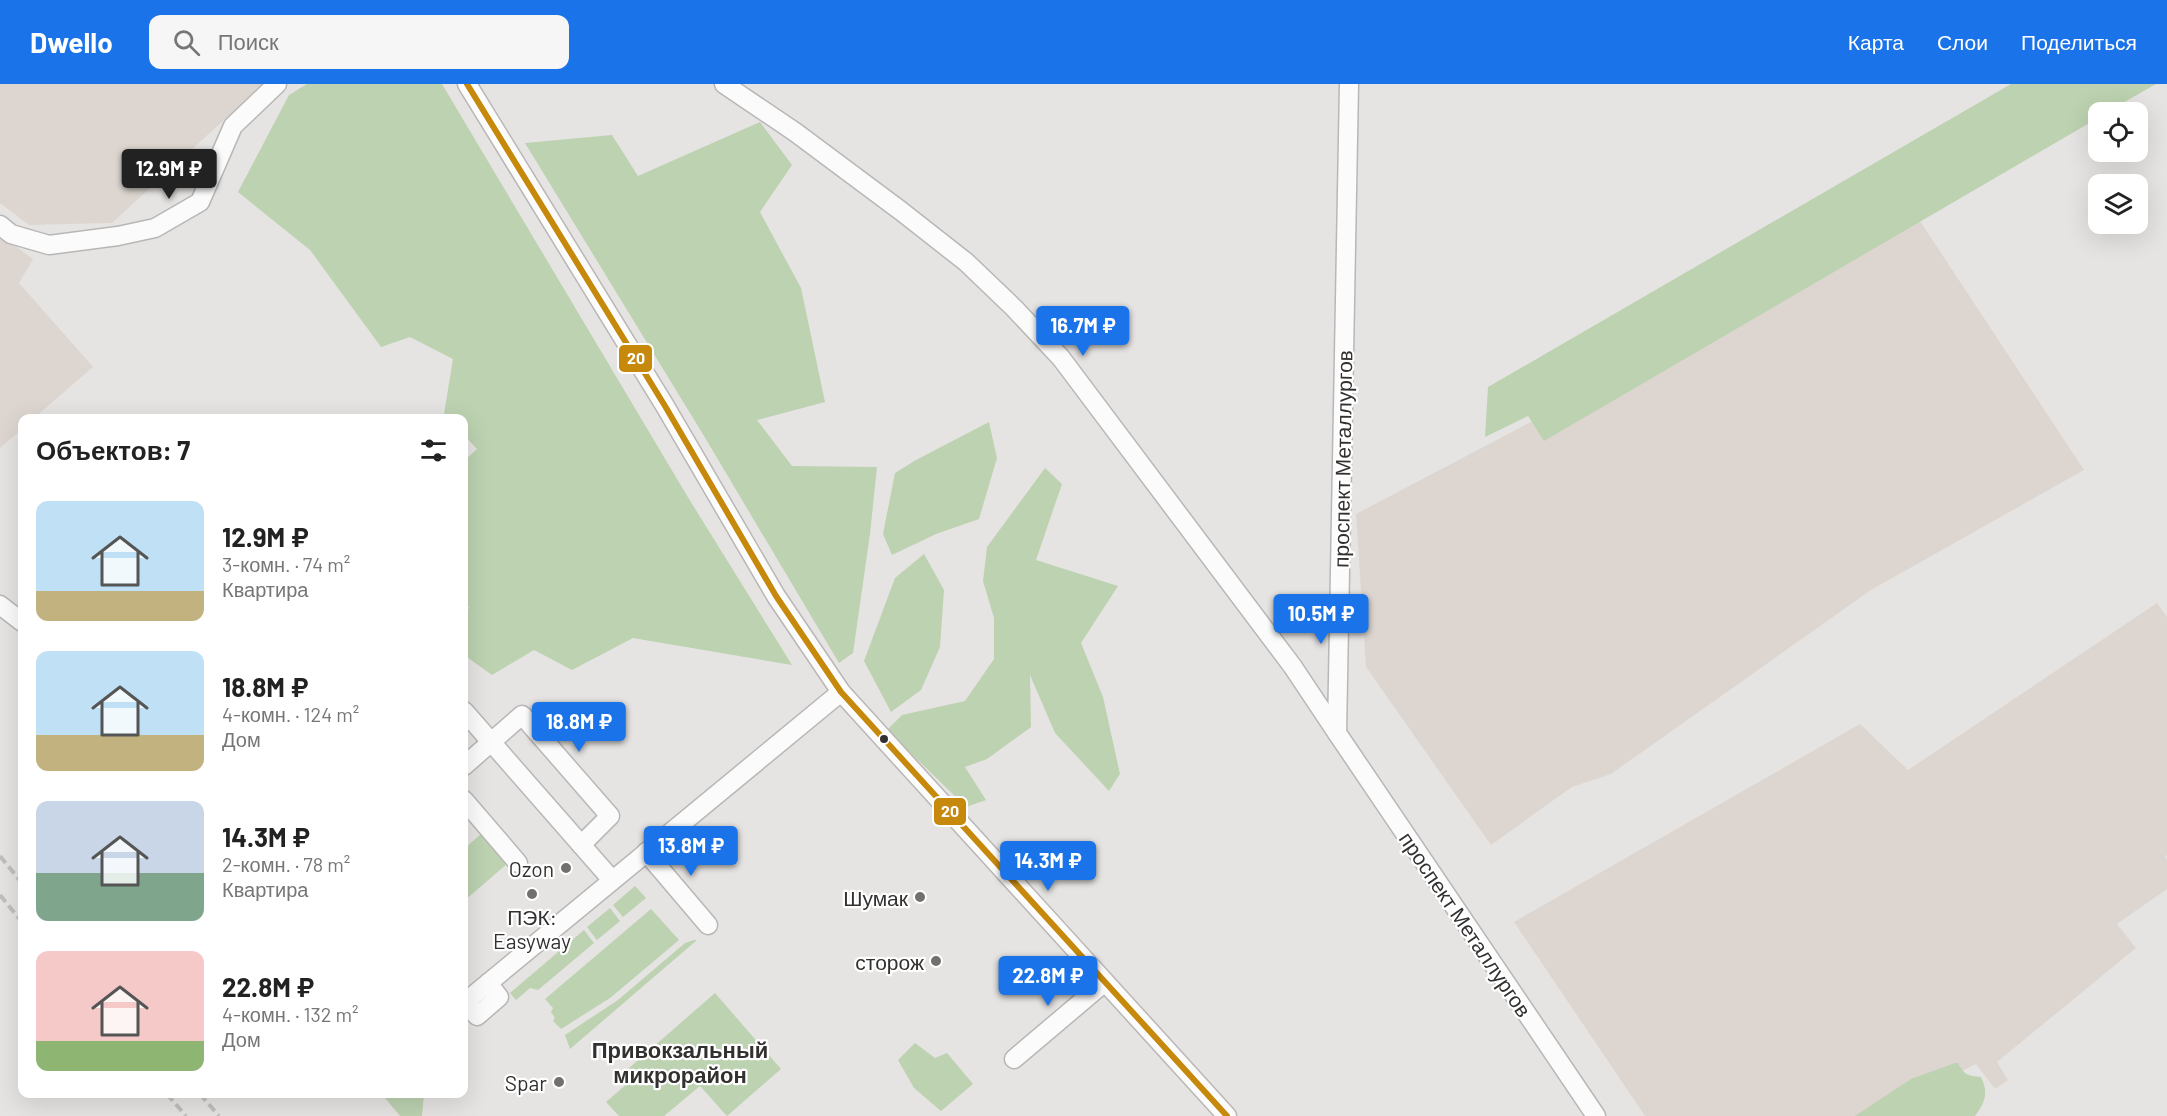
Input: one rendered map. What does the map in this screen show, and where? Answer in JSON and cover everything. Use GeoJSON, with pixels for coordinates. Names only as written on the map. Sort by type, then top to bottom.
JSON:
{"type":"FeatureCollection","features":[{"type":"Feature","properties":{"kind":"street"},"geometry":{"type":"LineString","coordinates":[[0,225],[11,234],[49,245],[118,236],[155,228],[200,202],[233,126],[277,84]]}},
{"type":"Feature","properties":{"kind":"street"},"geometry":{"type":"LineString","coordinates":[[467,84],[665,406],[776,596],[841,692],[1227,1116]]}},
{"type":"Feature","properties":{"kind":"street"},"geometry":{"type":"LineString","coordinates":[[724,84],[795,132],[966,262],[1030,324],[1061,358],[1293,667],[1337,733]]}},
{"type":"Feature","properties":{"kind":"street","name":"проспект Металлургов"},"geometry":{"type":"LineString","coordinates":[[1349,84],[1337,733],[1596,1116]]}},
{"type":"Feature","properties":{"kind":"street"},"geometry":{"type":"LineString","coordinates":[[0,605],[18,619]]}},
{"type":"Feature","properties":{"kind":"street"},"geometry":{"type":"LineString","coordinates":[[468,1000],[841,692]]}},
{"type":"Feature","properties":{"kind":"street"},"geometry":{"type":"LineString","coordinates":[[468,762],[522,715],[610,816],[581,845]]}},
{"type":"Feature","properties":{"kind":"street"},"geometry":{"type":"LineString","coordinates":[[468,716],[612,880]]}},
{"type":"Feature","properties":{"kind":"street"},"geometry":{"type":"LineString","coordinates":[[468,805],[518,863]]}},
{"type":"Feature","properties":{"kind":"street"},"geometry":{"type":"LineString","coordinates":[[646,852],[708,925]]}},
{"type":"Feature","properties":{"kind":"street"},"geometry":{"type":"LineString","coordinates":[[1014,1059],[1104,982]]}},
{"type":"Feature","properties":{"kind":"shaded area"},"geometry":{"type":"Polygon","coordinates":[[[0,84],[263,84],[112,223],[29,225],[0,203],[0,84]]]}},
{"type":"Feature","properties":{"kind":"shaded area"},"geometry":{"type":"Polygon","coordinates":[[[1918,218],[2084,470],[1871,590],[1611,774],[1572,787],[1491,845],[1366,667],[1356,514],[1918,218]]]}},
{"type":"Feature","properties":{"kind":"shaded area"},"geometry":{"type":"Polygon","coordinates":[[[0,235],[33,259],[19,283],[93,367],[39,414],[18,414],[18,432],[0,448],[0,235]]]}},
{"type":"Feature","properties":{"kind":"shaded area"},"geometry":{"type":"Polygon","coordinates":[[[2157,603],[2167,617],[2167,855],[2165,857],[2167,860],[2167,889],[2117,924],[2136,948],[1997,1062],[2008,1080],[1995,1089],[1976,1064],[1873,1116],[1645,1116],[1514,922],[1860,724],[1908,770],[2157,603]]]}},
{"type":"Feature","properties":{"kind":"green space"},"geometry":{"type":"Polygon","coordinates":[[[307,84],[442,84],[689,499],[792,665],[633,638],[572,670],[534,650],[492,675],[468,658],[468,457],[477,449],[468,439],[468,414],[444,414],[453,359],[410,337],[381,347],[310,250],[238,192],[289,95],[307,84]]]}},
{"type":"Feature","properties":{"kind":"green space"},"geometry":{"type":"Polygon","coordinates":[[[2011,84],[2156,84],[2124,102],[2088,102],[2088,124],[1544,441],[1528,416],[1485,437],[1488,387],[2011,84]]]}},
{"type":"Feature","properties":{"kind":"green space"},"geometry":{"type":"Polygon","coordinates":[[[760,122],[792,165],[760,212],[801,288],[825,402],[757,420],[792,466],[877,467],[853,653],[839,663],[525,143],[612,135],[638,176],[760,122]]]}},
{"type":"Feature","properties":{"kind":"green space"},"geometry":{"type":"Polygon","coordinates":[[[989,422],[997,458],[979,519],[936,534],[892,555],[883,534],[895,473],[989,422]]]}},
{"type":"Feature","properties":{"kind":"green space"},"geometry":{"type":"Polygon","coordinates":[[[1045,468],[1062,484],[1036,560],[1118,586],[1081,643],[1103,697],[1120,774],[1109,791],[1055,733],[1030,675],[1031,727],[987,759],[965,767],[986,800],[966,807],[887,730],[902,715],[965,701],[994,659],[994,618],[983,581],[987,547],[1045,468]]]}},
{"type":"Feature","properties":{"kind":"green space"},"geometry":{"type":"Polygon","coordinates":[[[924,554],[944,590],[940,647],[921,690],[891,712],[864,661],[895,578],[924,554]]]}},
{"type":"Feature","properties":{"kind":"green space"},"geometry":{"type":"Polygon","coordinates":[[[482,833],[508,863],[468,898],[468,845],[482,833]]]}},
{"type":"Feature","properties":{"kind":"green space"},"geometry":{"type":"Polygon","coordinates":[[[635,886],[646,898],[623,917],[613,905],[635,886]]]}},
{"type":"Feature","properties":{"kind":"green space"},"geometry":{"type":"Polygon","coordinates":[[[610,908],[620,921],[597,940],[587,927],[610,908]]]}},
{"type":"Feature","properties":{"kind":"green space"},"geometry":{"type":"Polygon","coordinates":[[[651,909],[679,940],[610,998],[561,1029],[553,1021],[555,1018],[551,1012],[553,1008],[545,999],[651,909]]]}},
{"type":"Feature","properties":{"kind":"green space"},"geometry":{"type":"Polygon","coordinates":[[[584,930],[594,943],[538,990],[530,988],[516,1000],[510,993],[584,930]]]}},
{"type":"Feature","properties":{"kind":"green space"},"geometry":{"type":"Polygon","coordinates":[[[697,940],[570,1049],[565,1035],[618,1000],[685,943],[697,940]]]}},
{"type":"Feature","properties":{"kind":"green space"},"geometry":{"type":"Polygon","coordinates":[[[715,993],[781,1069],[727,1116],[700,1086],[664,1116],[619,1116],[606,1102],[636,1076],[629,1068],[715,993]]]}},
{"type":"Feature","properties":{"kind":"green space"},"geometry":{"type":"Polygon","coordinates":[[[915,1043],[935,1058],[947,1053],[973,1084],[941,1111],[914,1088],[898,1060],[915,1043]]]}},
{"type":"Feature","properties":{"kind":"green space"},"geometry":{"type":"Polygon","coordinates":[[[1958,1063],[1967,1074],[1981,1077],[1985,1088],[1985,1098],[1975,1116],[1855,1116],[1911,1079],[1958,1063]]]}},
{"type":"Feature","properties":{"kind":"green space"},"geometry":{"type":"Polygon","coordinates":[[[385,1098],[424,1098],[422,1116],[400,1116],[385,1098]]]}},
{"type":"Feature","properties":{"kind":"railway"},"geometry":{"type":"LineString","coordinates":[[0,856],[18,878]]}},
{"type":"Feature","properties":{"kind":"railway"},"geometry":{"type":"LineString","coordinates":[[0,895],[18,917]]}},
{"type":"Feature","properties":{"kind":"railway"},"geometry":{"type":"LineString","coordinates":[[170,1098],[186,1116]]}},
{"type":"Feature","properties":{"kind":"railway"},"geometry":{"type":"LineString","coordinates":[[203,1098],[219,1116]]}},
{"type":"Feature","properties":{"kind":"transit line","name":"20"},"geometry":{"type":"LineString","coordinates":[[467,84],[665,406],[776,596],[841,692],[1227,1116]]}},
{"type":"Feature","properties":{"kind":"place","name":"Ozon"},"geometry":{"type":"Point","coordinates":[566,868]}},
{"type":"Feature","properties":{"kind":"place","name":"ПЭК: Easyway"},"geometry":{"type":"Point","coordinates":[532,894]}},
{"type":"Feature","properties":{"kind":"place","name":"Шумак"},"geometry":{"type":"Point","coordinates":[920,897]}},
{"type":"Feature","properties":{"kind":"place","name":"сторож"},"geometry":{"type":"Point","coordinates":[936,961]}},
{"type":"Feature","properties":{"kind":"place","name":"Spar"},"geometry":{"type":"Point","coordinates":[559,1082]}},
{"type":"Feature","properties":{"kind":"district","name":"Привокзальный микрорайон"},"geometry":{"type":"Point","coordinates":[680,1062]}}]}
